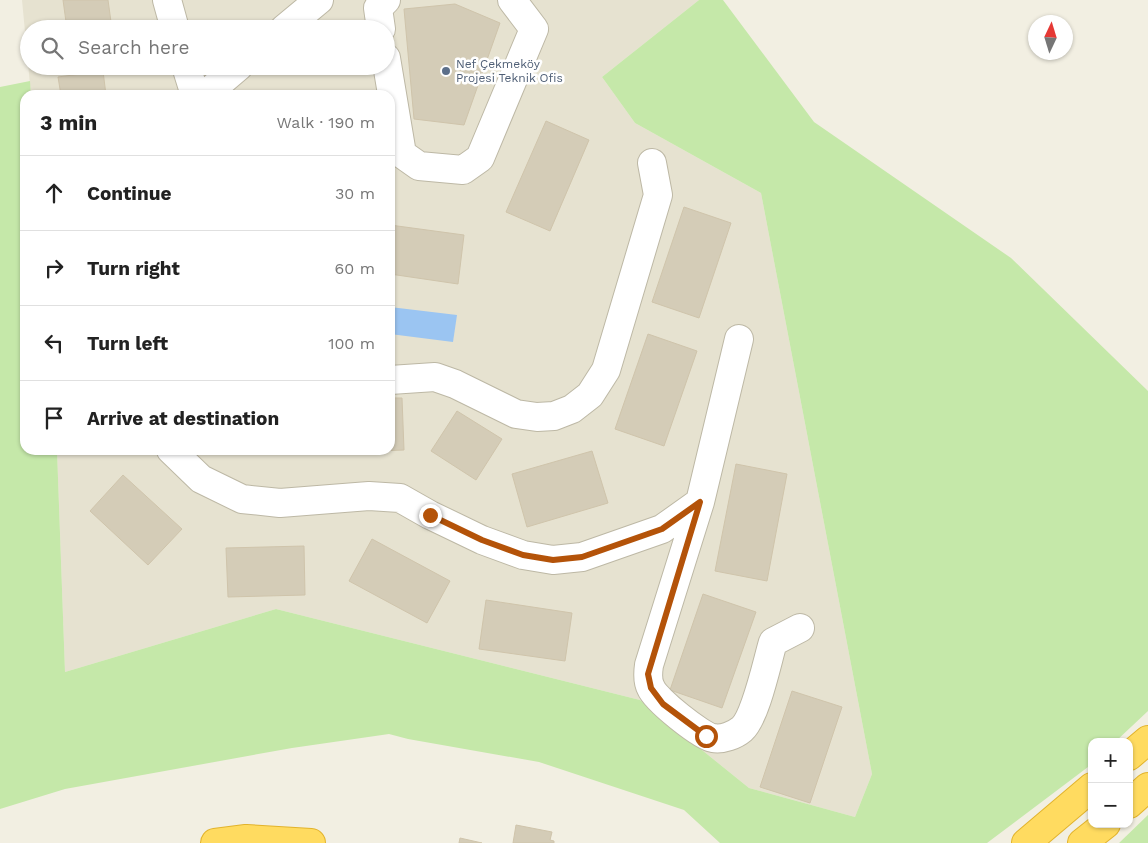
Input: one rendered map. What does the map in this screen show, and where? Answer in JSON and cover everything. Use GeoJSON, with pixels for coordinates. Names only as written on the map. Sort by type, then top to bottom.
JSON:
{"type":"FeatureCollection","features":[{"type":"Feature","properties":{"kind":"highway"},"geometry":{"type":"LineString","coordinates":[[1133,753],[1148,740]]}},
{"type":"Feature","properties":{"kind":"highway"},"geometry":{"type":"LineString","coordinates":[[1133,800],[1148,787]]}},
{"type":"Feature","properties":{"kind":"highway"},"geometry":{"type":"LineString","coordinates":[[1026,843],[1088,790]]}},
{"type":"Feature","properties":{"kind":"highway"},"geometry":{"type":"LineString","coordinates":[[1082,843],[1101,828]]}},
{"type":"Feature","properties":{"kind":"highway"},"geometry":{"type":"LineString","coordinates":[[215,843],[246,839],[311,843]]}},
{"type":"Feature","properties":{"kind":"street"},"geometry":{"type":"LineString","coordinates":[[167,0],[173,20]]}},
{"type":"Feature","properties":{"kind":"street"},"geometry":{"type":"LineString","coordinates":[[295,20],[319,0]]}},
{"type":"Feature","properties":{"kind":"street"},"geometry":{"type":"LineString","coordinates":[[380,20],[378,8],[386,0]]}},
{"type":"Feature","properties":{"kind":"street"},"geometry":{"type":"LineString","coordinates":[[395,112],[402,154],[419,166],[464,170],[480,158],[534,29],[512,0]]}},
{"type":"Feature","properties":{"kind":"street"},"geometry":{"type":"LineString","coordinates":[[192,75],[202,90]]}},
{"type":"Feature","properties":{"kind":"street"},"geometry":{"type":"LineString","coordinates":[[210,90],[228,75]]}},
{"type":"Feature","properties":{"kind":"street"},"geometry":{"type":"LineString","coordinates":[[389,75],[391,90]]}},
{"type":"Feature","properties":{"kind":"street"},"geometry":{"type":"LineString","coordinates":[[395,380],[435,377],[455,384],[516,414],[537,417],[554,416],[572,409],[590,395],[606,370],[658,195],[652,163]]}},
{"type":"Feature","properties":{"kind":"street"},"geometry":{"type":"LineString","coordinates":[[739,339],[700,502],[649,665],[648,674],[651,688],[663,704],[706,736],[716,739],[727,736],[742,729],[751,716],[773,642],[800,628]]}},
{"type":"Feature","properties":{"kind":"street"},"geometry":{"type":"LineString","coordinates":[[176,455],[201,479],[242,499],[280,503],[370,496],[400,498],[482,540],[523,555],[553,560],[582,557],[662,529],[700,502]]}},
{"type":"Feature","properties":{"kind":"shaded area"},"geometry":{"type":"Polygon","coordinates":[[[22,0],[699,0],[602,77],[635,123],[761,193],[872,774],[855,817],[749,788],[640,700],[276,609],[65,672],[57,455],[395,455],[395,90],[31,90],[29,75],[395,75],[395,20],[24,20],[22,0]]]}},
{"type":"Feature","properties":{"kind":"green space"},"geometry":{"type":"Polygon","coordinates":[[[699,0],[723,0],[814,122],[1011,258],[1148,391],[1148,711],[1119,738],[1088,738],[1088,767],[987,843],[720,843],[684,810],[539,762],[389,734],[292,748],[65,789],[0,809],[0,87],[30,81],[31,90],[20,90],[20,455],[57,455],[65,672],[276,609],[640,700],[749,788],[855,817],[872,774],[761,193],[635,123],[602,77],[699,0]]]}},
{"type":"Feature","properties":{"kind":"green space"},"geometry":{"type":"Polygon","coordinates":[[[1148,815],[1148,843],[1119,843],[1148,815]]]}},
{"type":"Feature","properties":{"kind":"water"},"geometry":{"type":"Polygon","coordinates":[[[395,308],[457,315],[453,342],[395,335],[395,308]]]}},
{"type":"Feature","properties":{"kind":"building"},"geometry":{"type":"Polygon","coordinates":[[[63,0],[108,0],[111,20],[66,20],[63,0]]]}},
{"type":"Feature","properties":{"kind":"building","name":"Nef Çekmeköy Projesi Teknik Ofis"},"geometry":{"type":"Polygon","coordinates":[[[455,4],[500,23],[464,125],[414,119],[404,9],[455,4]]]}},
{"type":"Feature","properties":{"kind":"building"},"geometry":{"type":"Polygon","coordinates":[[[104,75],[105,90],[60,90],[58,77],[104,75]]]}},
{"type":"Feature","properties":{"kind":"building"},"geometry":{"type":"Polygon","coordinates":[[[546,121],[589,140],[550,231],[506,212],[546,121]]]}},
{"type":"Feature","properties":{"kind":"building"},"geometry":{"type":"Polygon","coordinates":[[[684,207],[731,223],[699,318],[652,302],[684,207]]]}},
{"type":"Feature","properties":{"kind":"building"},"geometry":{"type":"Polygon","coordinates":[[[395,226],[464,235],[458,284],[395,275],[395,226]]]}},
{"type":"Feature","properties":{"kind":"building"},"geometry":{"type":"Polygon","coordinates":[[[648,334],[697,351],[664,446],[615,429],[648,334]]]}},
{"type":"Feature","properties":{"kind":"building"},"geometry":{"type":"Polygon","coordinates":[[[395,398],[402,398],[404,450],[395,450],[395,398]]]}},
{"type":"Feature","properties":{"kind":"building"},"geometry":{"type":"Polygon","coordinates":[[[457,411],[502,439],[476,480],[431,451],[457,411]]]}},
{"type":"Feature","properties":{"kind":"building"},"geometry":{"type":"Polygon","coordinates":[[[592,451],[608,503],[527,527],[512,474],[592,451]]]}},
{"type":"Feature","properties":{"kind":"building"},"geometry":{"type":"Polygon","coordinates":[[[736,464],[787,474],[767,581],[715,571],[736,464]]]}},
{"type":"Feature","properties":{"kind":"building"},"geometry":{"type":"Polygon","coordinates":[[[123,475],[182,529],[148,565],[90,511],[123,475]]]}},
{"type":"Feature","properties":{"kind":"building"},"geometry":{"type":"Polygon","coordinates":[[[372,539],[450,581],[427,623],[349,581],[372,539]]]}},
{"type":"Feature","properties":{"kind":"building"},"geometry":{"type":"Polygon","coordinates":[[[304,546],[305,595],[228,597],[226,548],[304,546]]]}},
{"type":"Feature","properties":{"kind":"building"},"geometry":{"type":"Polygon","coordinates":[[[703,594],[756,612],[722,708],[670,690],[703,594]]]}},
{"type":"Feature","properties":{"kind":"building"},"geometry":{"type":"Polygon","coordinates":[[[486,600],[572,613],[565,661],[479,649],[486,600]]]}},
{"type":"Feature","properties":{"kind":"building"},"geometry":{"type":"Polygon","coordinates":[[[792,691],[842,707],[810,803],[760,787],[792,691]]]}},
{"type":"Feature","properties":{"kind":"building"},"geometry":{"type":"Polygon","coordinates":[[[516,825],[552,832],[550,840],[554,841],[554,843],[513,843],[516,825]]]}},
{"type":"Feature","properties":{"kind":"building"},"geometry":{"type":"Polygon","coordinates":[[[460,838],[482,843],[459,843],[460,838]]]}},
{"type":"Feature","properties":{"kind":"place","name":"Nef Çekmeköy Projesi Teknik Ofis"},"geometry":{"type":"Point","coordinates":[446,71]}},
{"type":"Feature","properties":{"kind":"route"},"geometry":{"type":"LineString","coordinates":[[430,515],[482,540],[523,555],[553,560],[582,557],[662,529],[700,502],[649,665],[648,674],[651,688],[663,704],[706,736]]}}]}
